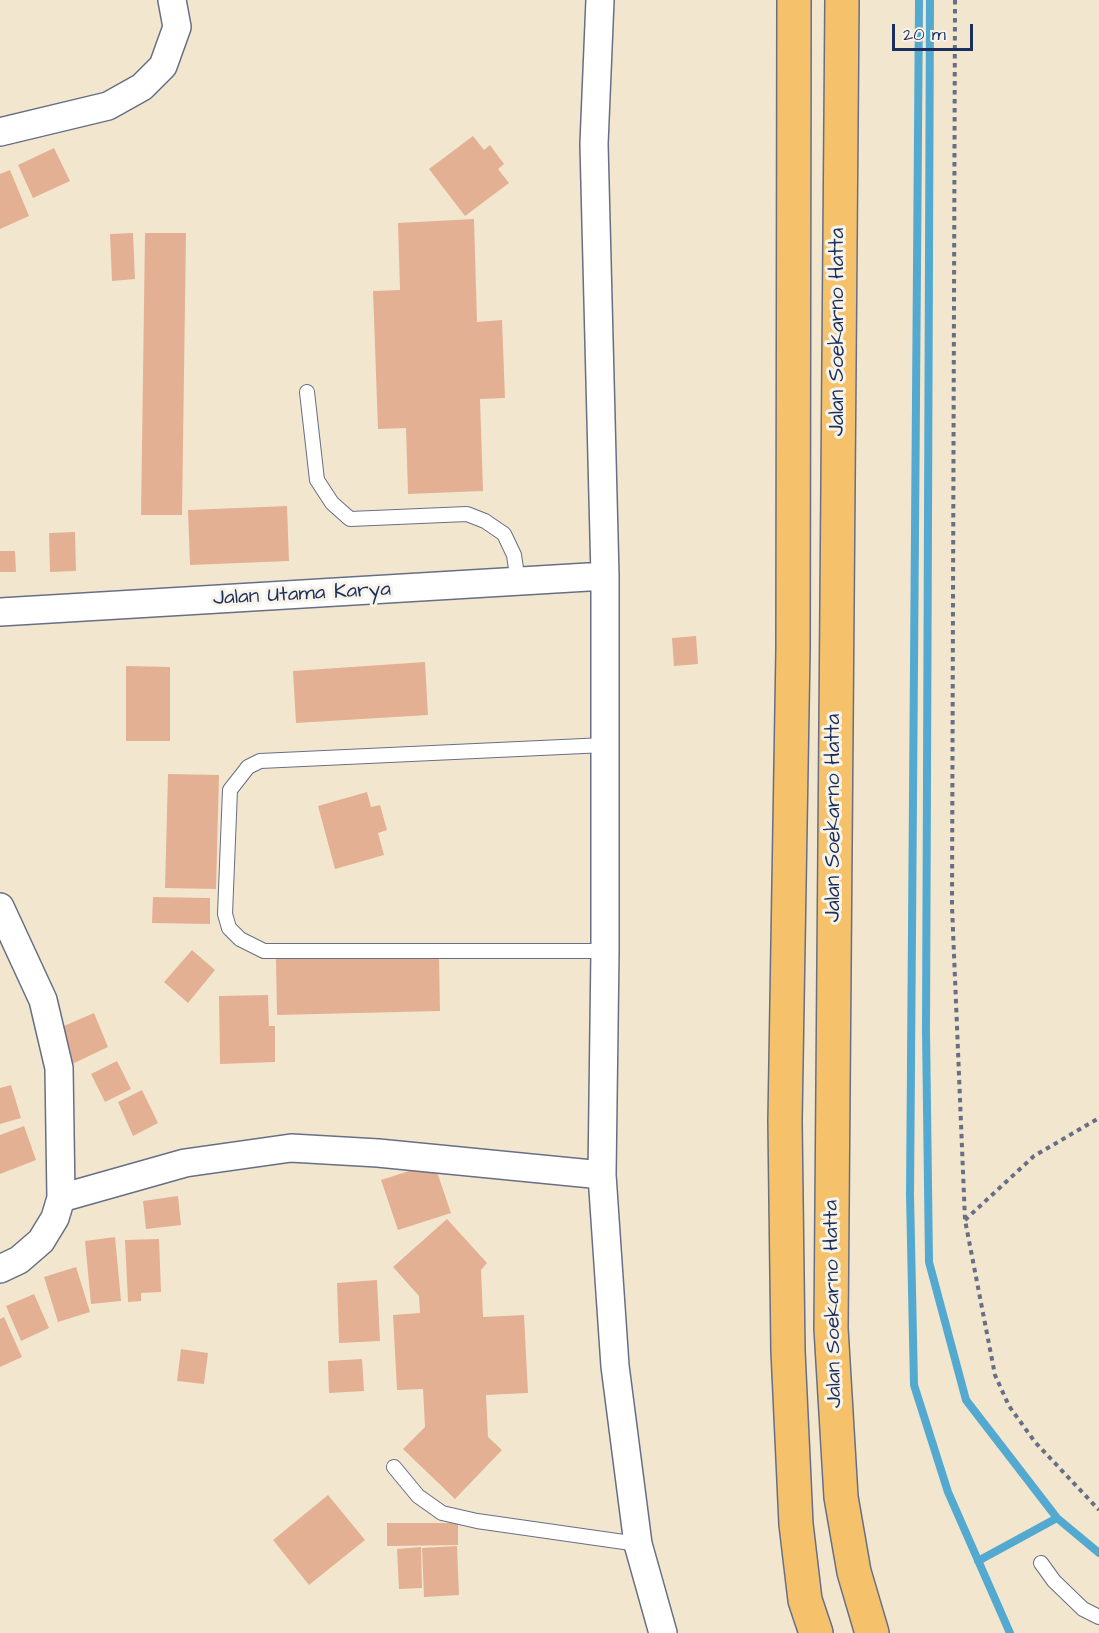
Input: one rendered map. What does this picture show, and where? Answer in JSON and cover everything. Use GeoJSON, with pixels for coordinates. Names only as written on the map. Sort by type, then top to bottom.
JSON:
{"type":"FeatureCollection","features":[{"type":"Feature","properties":{"kind":"highway","name":"Jalan Soekarno Hatta"},"geometry":{"type":"LineString","coordinates":[[794,0],[793,649],[785,1121],[788,1351],[796,1524],[805,1600],[816,1633]]}},
{"type":"Feature","properties":{"kind":"highway","name":"Jalan Soekarno Hatta"},"geometry":{"type":"LineString","coordinates":[[842,0],[831,1328],[841,1497],[854,1572],[872,1633]]}},
{"type":"Feature","properties":{"kind":"street"},"geometry":{"type":"LineString","coordinates":[[0,132],[108,106],[142,87],[164,66],[177,27],[172,0]]}},
{"type":"Feature","properties":{"kind":"street"},"geometry":{"type":"LineString","coordinates":[[600,0],[594,144],[605,576],[605,951],[602,1175],[615,1366],[639,1544],[663,1633]]}},
{"type":"Feature","properties":{"kind":"street","name":"Jalan Utama Karya"},"geometry":{"type":"LineString","coordinates":[[0,612],[605,576]]}},
{"type":"Feature","properties":{"kind":"street"},"geometry":{"type":"LineString","coordinates":[[0,907],[43,1000],[59,1068],[61,1198],[55,1218],[41,1241],[18,1260],[0,1269]]}},
{"type":"Feature","properties":{"kind":"street"},"geometry":{"type":"LineString","coordinates":[[61,1198],[184,1163],[291,1149],[378,1153],[602,1175]]}},
{"type":"Feature","properties":{"kind":"lane"},"geometry":{"type":"LineString","coordinates":[[307,392],[317,480],[332,503],[350,519],[467,514],[486,520],[504,534],[514,555],[518,582]]}},
{"type":"Feature","properties":{"kind":"lane"},"geometry":{"type":"LineString","coordinates":[[605,745],[260,761],[248,767],[230,790],[225,914],[229,928],[240,939],[264,951],[605,951]]}},
{"type":"Feature","properties":{"kind":"lane"},"geometry":{"type":"LineString","coordinates":[[394,1467],[418,1496],[442,1513],[477,1521],[639,1544]]}},
{"type":"Feature","properties":{"kind":"lane"},"geometry":{"type":"LineString","coordinates":[[1041,1563],[1054,1581],[1083,1609],[1099,1617]]}},
{"type":"Feature","properties":{"kind":"path"},"geometry":{"type":"LineString","coordinates":[[955,0],[952,906],[965,1220],[996,1375],[1009,1406],[1035,1442],[1099,1510]]}},
{"type":"Feature","properties":{"kind":"path"},"geometry":{"type":"LineString","coordinates":[[965,1220],[1034,1156],[1099,1118]]}},
{"type":"Feature","properties":{"kind":"building"},"geometry":{"type":"Polygon","coordinates":[[[473,136],[484,150],[490,145],[504,164],[498,169],[509,183],[465,216],[429,169],[473,136]]]}},
{"type":"Feature","properties":{"kind":"building"},"geometry":{"type":"Polygon","coordinates":[[[54,148],[70,181],[33,198],[18,165],[54,148]]]}},
{"type":"Feature","properties":{"kind":"building"},"geometry":{"type":"Polygon","coordinates":[[[10,170],[29,216],[0,229],[0,174],[10,170]]]}},
{"type":"Feature","properties":{"kind":"building"},"geometry":{"type":"Polygon","coordinates":[[[474,219],[477,322],[502,320],[505,398],[480,399],[483,491],[408,494],[406,428],[378,429],[373,291],[400,290],[398,223],[474,219]]]}},
{"type":"Feature","properties":{"kind":"building"},"geometry":{"type":"Polygon","coordinates":[[[133,233],[135,279],[112,281],[110,234],[133,233]]]}},
{"type":"Feature","properties":{"kind":"building"},"geometry":{"type":"Polygon","coordinates":[[[145,233],[186,233],[182,515],[141,515],[145,233]]]}},
{"type":"Feature","properties":{"kind":"building"},"geometry":{"type":"Polygon","coordinates":[[[287,506],[289,561],[190,565],[188,510],[287,506]]]}},
{"type":"Feature","properties":{"kind":"building"},"geometry":{"type":"Polygon","coordinates":[[[75,532],[76,571],[50,572],[49,533],[75,532]]]}},
{"type":"Feature","properties":{"kind":"building"},"geometry":{"type":"Polygon","coordinates":[[[0,551],[15,551],[16,572],[0,572],[0,551]]]}},
{"type":"Feature","properties":{"kind":"building"},"geometry":{"type":"Polygon","coordinates":[[[696,636],[698,664],[674,666],[672,638],[696,636]]]}},
{"type":"Feature","properties":{"kind":"building"},"geometry":{"type":"Polygon","coordinates":[[[425,662],[428,715],[296,723],[293,671],[425,662]]]}},
{"type":"Feature","properties":{"kind":"building"},"geometry":{"type":"Polygon","coordinates":[[[126,666],[170,667],[170,741],[126,741],[126,666]]]}},
{"type":"Feature","properties":{"kind":"building"},"geometry":{"type":"Polygon","coordinates":[[[168,774],[219,775],[216,889],[165,888],[168,774]]]}},
{"type":"Feature","properties":{"kind":"building"},"geometry":{"type":"Polygon","coordinates":[[[367,792],[371,807],[380,805],[387,830],[378,833],[384,855],[335,869],[318,806],[367,792]]]}},
{"type":"Feature","properties":{"kind":"building"},"geometry":{"type":"Polygon","coordinates":[[[153,897],[210,898],[210,924],[152,923],[153,897]]]}},
{"type":"Feature","properties":{"kind":"building"},"geometry":{"type":"Polygon","coordinates":[[[192,950],[215,970],[188,1003],[164,982],[192,950]]]}},
{"type":"Feature","properties":{"kind":"building"},"geometry":{"type":"Polygon","coordinates":[[[439,956],[440,1011],[277,1015],[276,959],[439,956]]]}},
{"type":"Feature","properties":{"kind":"building"},"geometry":{"type":"Polygon","coordinates":[[[268,995],[269,1026],[275,1026],[275,1062],[220,1064],[219,996],[268,995]]]}},
{"type":"Feature","properties":{"kind":"building"},"geometry":{"type":"Polygon","coordinates":[[[94,1013],[108,1047],[72,1064],[57,1029],[94,1013]]]}},
{"type":"Feature","properties":{"kind":"building"},"geometry":{"type":"Polygon","coordinates":[[[117,1061],[131,1089],[105,1102],[91,1074],[117,1061]]]}},
{"type":"Feature","properties":{"kind":"building"},"geometry":{"type":"Polygon","coordinates":[[[11,1085],[21,1118],[0,1124],[0,1088],[11,1085]]]}},
{"type":"Feature","properties":{"kind":"building"},"geometry":{"type":"Polygon","coordinates":[[[142,1090],[158,1123],[133,1136],[118,1102],[142,1090]]]}},
{"type":"Feature","properties":{"kind":"building"},"geometry":{"type":"Polygon","coordinates":[[[24,1126],[36,1160],[0,1174],[0,1135],[24,1126]]]}},
{"type":"Feature","properties":{"kind":"building"},"geometry":{"type":"Polygon","coordinates":[[[434,1163],[451,1213],[398,1230],[381,1180],[434,1163]]]}},
{"type":"Feature","properties":{"kind":"building"},"geometry":{"type":"Polygon","coordinates":[[[178,1196],[181,1225],[146,1229],[143,1201],[178,1196]]]}},
{"type":"Feature","properties":{"kind":"building"},"geometry":{"type":"Polygon","coordinates":[[[447,1219],[487,1263],[481,1270],[483,1317],[524,1315],[528,1393],[486,1395],[488,1437],[502,1450],[455,1499],[403,1449],[425,1427],[423,1389],[397,1390],[393,1315],[420,1313],[419,1296],[393,1267],[447,1219]]]}},
{"type":"Feature","properties":{"kind":"building"},"geometry":{"type":"Polygon","coordinates":[[[115,1237],[121,1301],[91,1304],[85,1241],[115,1237]]]}},
{"type":"Feature","properties":{"kind":"building"},"geometry":{"type":"Polygon","coordinates":[[[159,1239],[161,1292],[141,1293],[141,1301],[128,1302],[125,1240],[159,1239]]]}},
{"type":"Feature","properties":{"kind":"building"},"geometry":{"type":"Polygon","coordinates":[[[76,1267],[90,1312],[58,1322],[44,1277],[76,1267]]]}},
{"type":"Feature","properties":{"kind":"building"},"geometry":{"type":"Polygon","coordinates":[[[377,1280],[380,1341],[339,1343],[337,1283],[377,1280]]]}},
{"type":"Feature","properties":{"kind":"building"},"geometry":{"type":"Polygon","coordinates":[[[34,1294],[49,1328],[21,1341],[6,1306],[34,1294]]]}},
{"type":"Feature","properties":{"kind":"building"},"geometry":{"type":"Polygon","coordinates":[[[4,1317],[22,1357],[0,1367],[0,1319],[4,1317]]]}},
{"type":"Feature","properties":{"kind":"building"},"geometry":{"type":"Polygon","coordinates":[[[181,1349],[208,1353],[204,1384],[177,1381],[181,1349]]]}},
{"type":"Feature","properties":{"kind":"building"},"geometry":{"type":"Polygon","coordinates":[[[362,1359],[364,1391],[329,1393],[328,1361],[362,1359]]]}},
{"type":"Feature","properties":{"kind":"building"},"geometry":{"type":"Polygon","coordinates":[[[328,1495],[365,1540],[309,1585],[273,1540],[328,1495]]]}},
{"type":"Feature","properties":{"kind":"building"},"geometry":{"type":"Polygon","coordinates":[[[387,1523],[458,1523],[458,1545],[387,1546],[387,1523]]]}},
{"type":"Feature","properties":{"kind":"building"},"geometry":{"type":"Polygon","coordinates":[[[457,1546],[459,1595],[424,1597],[422,1548],[457,1546]]]}},
{"type":"Feature","properties":{"kind":"building"},"geometry":{"type":"Polygon","coordinates":[[[421,1547],[422,1588],[399,1589],[397,1549],[421,1547]]]}},
{"type":"Feature","properties":{"kind":"waterway"},"geometry":{"type":"LineString","coordinates":[[919,0],[910,1194],[914,1385],[948,1492],[1010,1633]]}},
{"type":"Feature","properties":{"kind":"waterway"},"geometry":{"type":"LineString","coordinates":[[930,0],[926,1030],[929,1262],[966,1400],[1057,1518],[1099,1553]]}},
{"type":"Feature","properties":{"kind":"waterway"},"geometry":{"type":"LineString","coordinates":[[978,1561],[1057,1518]]}}]}
